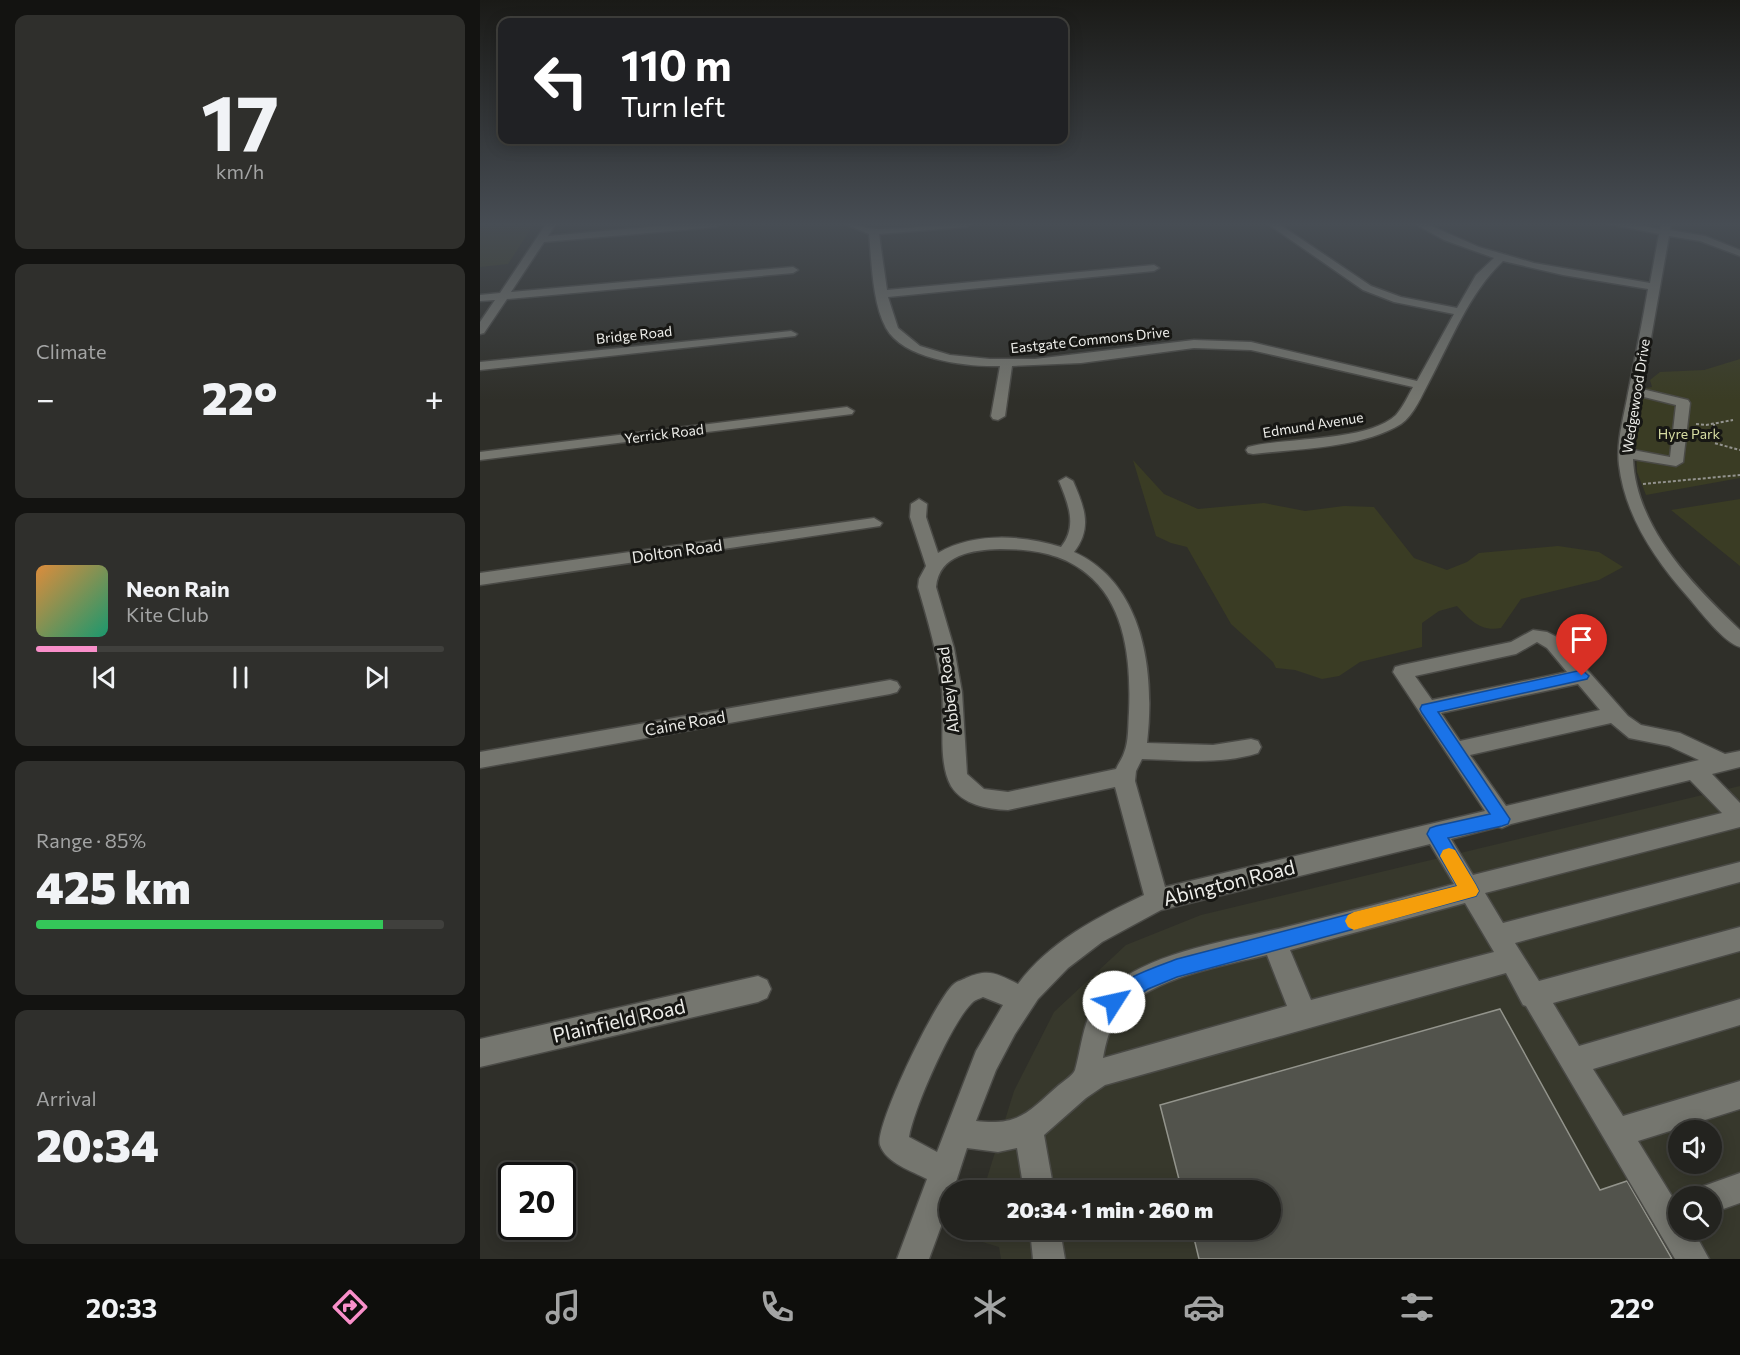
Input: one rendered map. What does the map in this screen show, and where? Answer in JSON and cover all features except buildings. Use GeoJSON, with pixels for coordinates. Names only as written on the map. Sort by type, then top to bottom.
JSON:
{"type":"FeatureCollection","features":[{"type":"Feature","properties":{"kind":"street"},"geometry":{"type":"LineString","coordinates":[[480,331],[513,283]]}},
{"type":"Feature","properties":{"kind":"street"},"geometry":{"type":"LineString","coordinates":[[480,298],[651,283]]}},
{"type":"Feature","properties":{"kind":"street","name":"Eastgate Commons Drive"},"geometry":{"type":"LineString","coordinates":[[882,283],[890,326],[902,340],[913,347],[947,358],[1005,365],[1221,343],[1274,351],[1419,385]]}},
{"type":"Feature","properties":{"kind":"street"},"geometry":{"type":"LineString","coordinates":[[884,294],[1001,283]]}},
{"type":"Feature","properties":{"kind":"street"},"geometry":{"type":"LineString","coordinates":[[1359,283],[1398,300],[1459,312]]}},
{"type":"Feature","properties":{"kind":"street","name":"Edmund Avenue"},"geometry":{"type":"LineString","coordinates":[[1253,450],[1356,435],[1383,428],[1402,416],[1477,283]]}},
{"type":"Feature","properties":{"kind":"street"},"geometry":{"type":"LineString","coordinates":[[1631,283],[1653,287]]}},
{"type":"Feature","properties":{"kind":"street","name":"Wedgewood Drive"},"geometry":{"type":"LineString","coordinates":[[1654,283],[1626,453],[1631,487],[1643,518],[1666,557],[1700,600],[1740,641]]}},
{"type":"Feature","properties":{"kind":"street","name":"Bridge Road"},"geometry":{"type":"LineString","coordinates":[[480,366],[792,334]]}},
{"type":"Feature","properties":{"kind":"street"},"geometry":{"type":"LineString","coordinates":[[998,416],[1005,365]]}},
{"type":"Feature","properties":{"kind":"street"},"geometry":{"type":"LineString","coordinates":[[1626,453],[1676,462],[1683,403],[1635,391]]}},
{"type":"Feature","properties":{"kind":"street","name":"Yerrick Road"},"geometry":{"type":"LineString","coordinates":[[480,456],[847,411]]}},
{"type":"Feature","properties":{"kind":"street"},"geometry":{"type":"LineString","coordinates":[[1064,554],[1076,540],[1079,516],[1066,481]]}},
{"type":"Feature","properties":{"kind":"street"},"geometry":{"type":"LineString","coordinates":[[919,504],[918,517],[934,564],[957,550],[981,545],[1034,547],[1064,554],[1082,563],[1099,575],[1116,600],[1129,626],[1140,687],[1135,751],[1124,776],[1157,900]]}},
{"type":"Feature","properties":{"kind":"street","name":"Dolton Road"},"geometry":{"type":"LineString","coordinates":[[480,579],[874,523]]}},
{"type":"Feature","properties":{"kind":"street","name":"Abbey Road"},"geometry":{"type":"LineString","coordinates":[[934,564],[927,579],[927,587],[945,648],[951,692],[955,771],[959,784],[973,794],[991,801],[1008,801],[1124,776]]}},
{"type":"Feature","properties":{"kind":"street"},"geometry":{"type":"LineString","coordinates":[[1502,819],[1402,672],[1516,647],[1533,636],[1541,636],[1553,643],[1616,714],[1636,732],[1673,739],[1732,761]]}},
{"type":"Feature","properties":{"kind":"street"},"geometry":{"type":"LineString","coordinates":[[1427,709],[1582,676]]}},
{"type":"Feature","properties":{"kind":"street","name":"Caine Road"},"geometry":{"type":"LineString","coordinates":[[480,760],[890,687]]}},
{"type":"Feature","properties":{"kind":"street"},"geometry":{"type":"LineString","coordinates":[[1455,750],[1616,714]]}},
{"type":"Feature","properties":{"kind":"street"},"geometry":{"type":"LineString","coordinates":[[1135,751],[1213,753],[1251,747]]}},
{"type":"Feature","properties":{"kind":"street","name":"Abington Road"},"geometry":{"type":"LineString","coordinates":[[913,1259],[957,1133],[991,1046],[1022,1000],[1060,958],[1113,922],[1157,900],[1502,819],[1696,772],[1732,761]]}},
{"type":"Feature","properties":{"kind":"street"},"geometry":{"type":"LineString","coordinates":[[1088,1078],[1089,1054],[1098,1028],[1114,1002],[1126,992],[1157,975],[1469,889],[1740,818],[1696,772]]}},
{"type":"Feature","properties":{"kind":"street"},"geometry":{"type":"LineString","coordinates":[[1436,834],[1616,1133],[1668,1206]]}},
{"type":"Feature","properties":{"kind":"street"},"geometry":{"type":"LineString","coordinates":[[1496,936],[1740,872]]}},
{"type":"Feature","properties":{"kind":"street"},"geometry":{"type":"LineString","coordinates":[[1532,996],[1740,939]]}},
{"type":"Feature","properties":{"kind":"street"},"geometry":{"type":"LineString","coordinates":[[1274,942],[1304,1015]]}},
{"type":"Feature","properties":{"kind":"street"},"geometry":{"type":"LineString","coordinates":[[957,1133],[1004,1137],[1028,1127],[1047,1114],[1088,1078],[1304,1015],[1511,960]]}},
{"type":"Feature","properties":{"kind":"street"},"geometry":{"type":"LineString","coordinates":[[944,1172],[899,1148],[893,1142],[899,1114],[948,1013],[963,993],[982,984],[991,985],[1022,1000]]}},
{"type":"Feature","properties":{"kind":"street","name":"Plainfield Road"},"geometry":{"type":"LineString","coordinates":[[480,1053],[758,989]]}},
{"type":"Feature","properties":{"kind":"street"},"geometry":{"type":"LineString","coordinates":[[1573,1061],[1740,1012]]}},
{"type":"Feature","properties":{"kind":"street"},"geometry":{"type":"LineString","coordinates":[[1616,1133],[1740,1095]]}},
{"type":"Feature","properties":{"kind":"street"},"geometry":{"type":"LineString","coordinates":[[1028,1127],[1037,1180]]}},
{"type":"Feature","properties":{"kind":"street"},"geometry":{"type":"LineString","coordinates":[[1722,1194],[1740,1188]]}},
{"type":"Feature","properties":{"kind":"street"},"geometry":{"type":"LineString","coordinates":[[1046,1240],[1049,1259]]}},
{"type":"Feature","properties":{"kind":"street"},"geometry":{"type":"LineString","coordinates":[[1685,1240],[1693,1259]]}},
{"type":"Feature","properties":{"kind":"path"},"geometry":{"type":"LineString","coordinates":[[1681,422],[1714,424],[1733,420]]}},
{"type":"Feature","properties":{"kind":"path"},"geometry":{"type":"LineString","coordinates":[[1714,424],[1714,443],[1740,450]]}},
{"type":"Feature","properties":{"kind":"path"},"geometry":{"type":"LineString","coordinates":[[1631,487],[1674,479],[1715,479],[1740,475]]}},
{"type":"Feature","properties":{"kind":"shaded area"},"geometry":{"type":"Polygon","coordinates":[[[1740,786],[1740,1259],[1001,1259],[999,1247],[976,1240],[1281,1240],[1281,1180],[986,1180],[1014,1091],[1054,1012],[1126,945],[1201,915],[1740,786]]]}},
{"type":"Feature","properties":{"kind":"green space","name":"Hyre Park"},"geometry":{"type":"Polygon","coordinates":[[[1740,359],[1740,478],[1646,495],[1637,472],[1636,441],[1645,388],[1652,387],[1650,380],[1660,372],[1704,370],[1740,359]]]}},
{"type":"Feature","properties":{"kind":"green space"},"geometry":{"type":"Polygon","coordinates":[[[1133,460],[1164,494],[1198,509],[1264,503],[1305,511],[1344,506],[1374,507],[1414,558],[1447,570],[1467,562],[1479,553],[1558,546],[1599,552],[1623,567],[1599,580],[1521,599],[1501,628],[1482,626],[1471,620],[1457,606],[1439,611],[1422,623],[1422,647],[1360,662],[1339,676],[1322,679],[1295,670],[1276,668],[1273,662],[1231,624],[1187,547],[1156,536],[1133,460]]]}},
{"type":"Feature","properties":{"kind":"green space"},"geometry":{"type":"Polygon","coordinates":[[[1740,499],[1740,566],[1671,510],[1740,499]]]}},
{"type":"Feature","properties":{"kind":"slow traffic"},"geometry":{"type":"LineString","coordinates":[[1354,921],[1470,891],[1449,856]]}},
{"type":"Feature","properties":{"kind":"route"},"geometry":{"type":"LineString","coordinates":[[1114,1002],[1142,983],[1177,968],[1470,891],[1436,834],[1502,819],[1427,709],[1582,676]]}}]}
